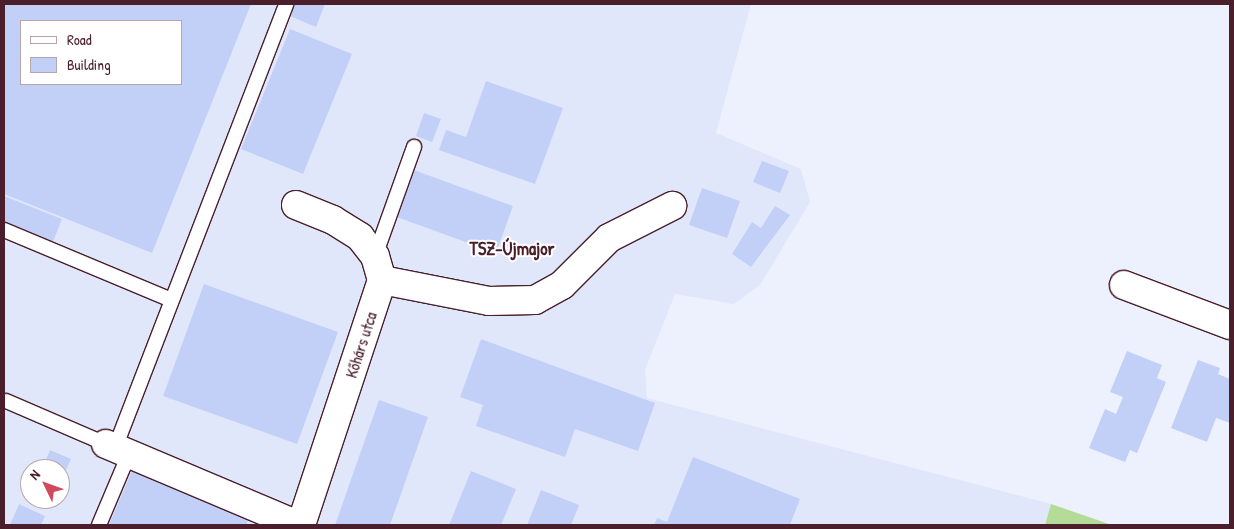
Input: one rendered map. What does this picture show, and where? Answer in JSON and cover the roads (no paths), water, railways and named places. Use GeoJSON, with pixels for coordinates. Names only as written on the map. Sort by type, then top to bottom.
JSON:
{"type":"FeatureCollection","features":[{"type":"Feature","properties":{"kind":"street"},"geometry":{"type":"LineString","coordinates":[[296,205],[351,230],[379,268],[490,301],[535,300],[562,285],[609,238],[672,206]]}},
{"type":"Feature","properties":{"kind":"street","name":"Kőhárs utca"},"geometry":{"type":"LineString","coordinates":[[299,525],[379,268]]}},
{"type":"Feature","properties":{"kind":"street"},"geometry":{"type":"LineString","coordinates":[[1124,285],[1230,324]]}},
{"type":"Feature","properties":{"kind":"street"},"geometry":{"type":"LineString","coordinates":[[117,449],[299,525]]}},
{"type":"Feature","properties":{"kind":"lane"},"geometry":{"type":"LineString","coordinates":[[98,525],[117,449],[171,300],[286,4]]}},
{"type":"Feature","properties":{"kind":"lane"},"geometry":{"type":"LineString","coordinates":[[379,268],[414,146]]}},
{"type":"Feature","properties":{"kind":"lane"},"geometry":{"type":"LineString","coordinates":[[4,230],[171,300]]}},
{"type":"Feature","properties":{"kind":"lane"},"geometry":{"type":"LineString","coordinates":[[6,401],[117,449]]}},
{"type":"Feature","properties":{"kind":"district","name":"TSZ-Újmajor"},"geometry":{"type":"Point","coordinates":[512,249]}}]}
